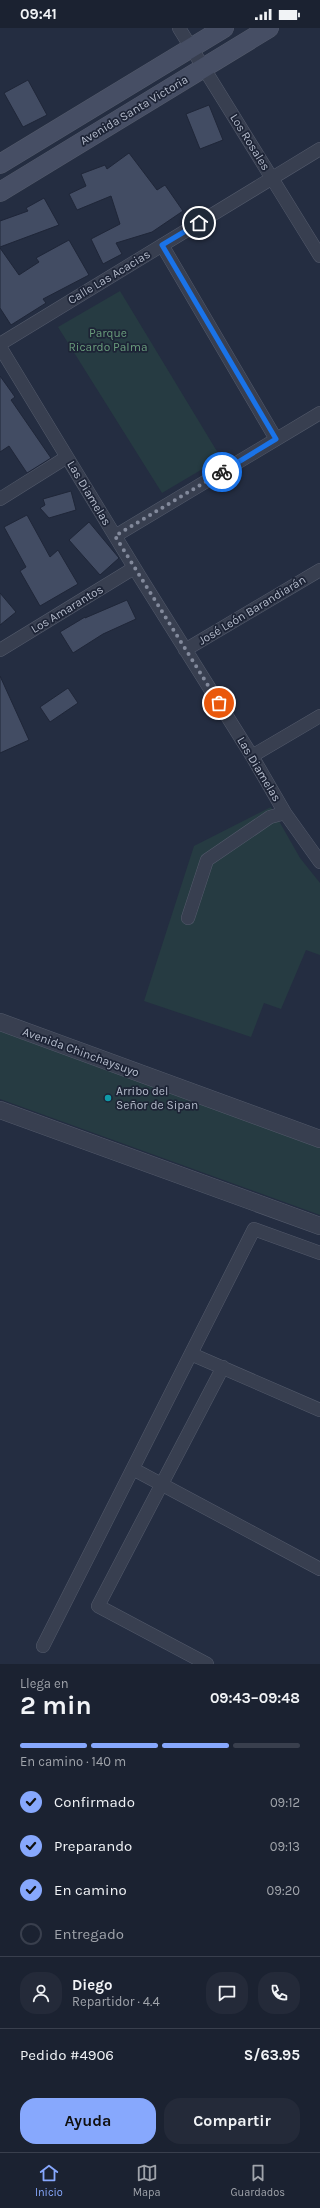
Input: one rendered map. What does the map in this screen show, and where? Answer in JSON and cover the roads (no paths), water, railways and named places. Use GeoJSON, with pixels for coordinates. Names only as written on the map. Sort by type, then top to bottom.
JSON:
{"type":"FeatureCollection","features":[{"type":"Feature","properties":{"kind":"main road","name":"Avenida Santa Victoria"},"geometry":{"type":"LineString","coordinates":[[0,164],[224,28]]}},
{"type":"Feature","properties":{"kind":"main road","name":"Avenida Santa Victoria"},"geometry":{"type":"LineString","coordinates":[[0,192],[269,28]]}},
{"type":"Feature","properties":{"kind":"street","name":"Los Rosales"},"geometry":{"type":"LineString","coordinates":[[179,28],[320,256]]}},
{"type":"Feature","properties":{"kind":"street","name":"Calle Las Acacias"},"geometry":{"type":"LineString","coordinates":[[0,344],[320,149]]}},
{"type":"Feature","properties":{"kind":"street"},"geometry":{"type":"LineString","coordinates":[[162,245],[276,439]]}},
{"type":"Feature","properties":{"kind":"street","name":"Las Diamelas"},"geometry":{"type":"LineString","coordinates":[[0,347],[134,568],[252,756],[285,813],[320,862]]}},
{"type":"Feature","properties":{"kind":"street"},"geometry":{"type":"LineString","coordinates":[[115,536],[320,413]]}},
{"type":"Feature","properties":{"kind":"street"},"geometry":{"type":"LineString","coordinates":[[0,499],[67,457]]}},
{"type":"Feature","properties":{"kind":"street","name":"Los Amarantos"},"geometry":{"type":"LineString","coordinates":[[0,650],[134,568]]}},
{"type":"Feature","properties":{"kind":"street","name":"José León Barandiarán"},"geometry":{"type":"LineString","coordinates":[[185,650],[320,570]]}},
{"type":"Feature","properties":{"kind":"street"},"geometry":{"type":"LineString","coordinates":[[252,756],[320,716]]}},
{"type":"Feature","properties":{"kind":"street"},"geometry":{"type":"LineString","coordinates":[[188,918],[207,860],[270,817],[285,813]]}},
{"type":"Feature","properties":{"kind":"street","name":"Avenida Chinchaysuyo"},"geometry":{"type":"LineString","coordinates":[[0,1022],[320,1139]]}},
{"type":"Feature","properties":{"kind":"street"},"geometry":{"type":"LineString","coordinates":[[0,1110],[320,1226]]}},
{"type":"Feature","properties":{"kind":"street"},"geometry":{"type":"LineString","coordinates":[[43,1646],[254,1229],[320,1253]]}},
{"type":"Feature","properties":{"kind":"street"},"geometry":{"type":"LineString","coordinates":[[191,1354],[320,1410]]}},
{"type":"Feature","properties":{"kind":"street"},"geometry":{"type":"LineString","coordinates":[[207,1664],[98,1606],[223,1368]]}},
{"type":"Feature","properties":{"kind":"street"},"geometry":{"type":"LineString","coordinates":[[133,1469],[320,1569]]}},
{"type":"Feature","properties":{"kind":"place","name":"Arribo del Señor de Sipan"},"geometry":{"type":"Point","coordinates":[108,1098]}},
{"type":"Feature","properties":{"kind":"park label","name":"Parque Ricardo Palma"},"geometry":{"type":"Point","coordinates":[108,340]}}]}
